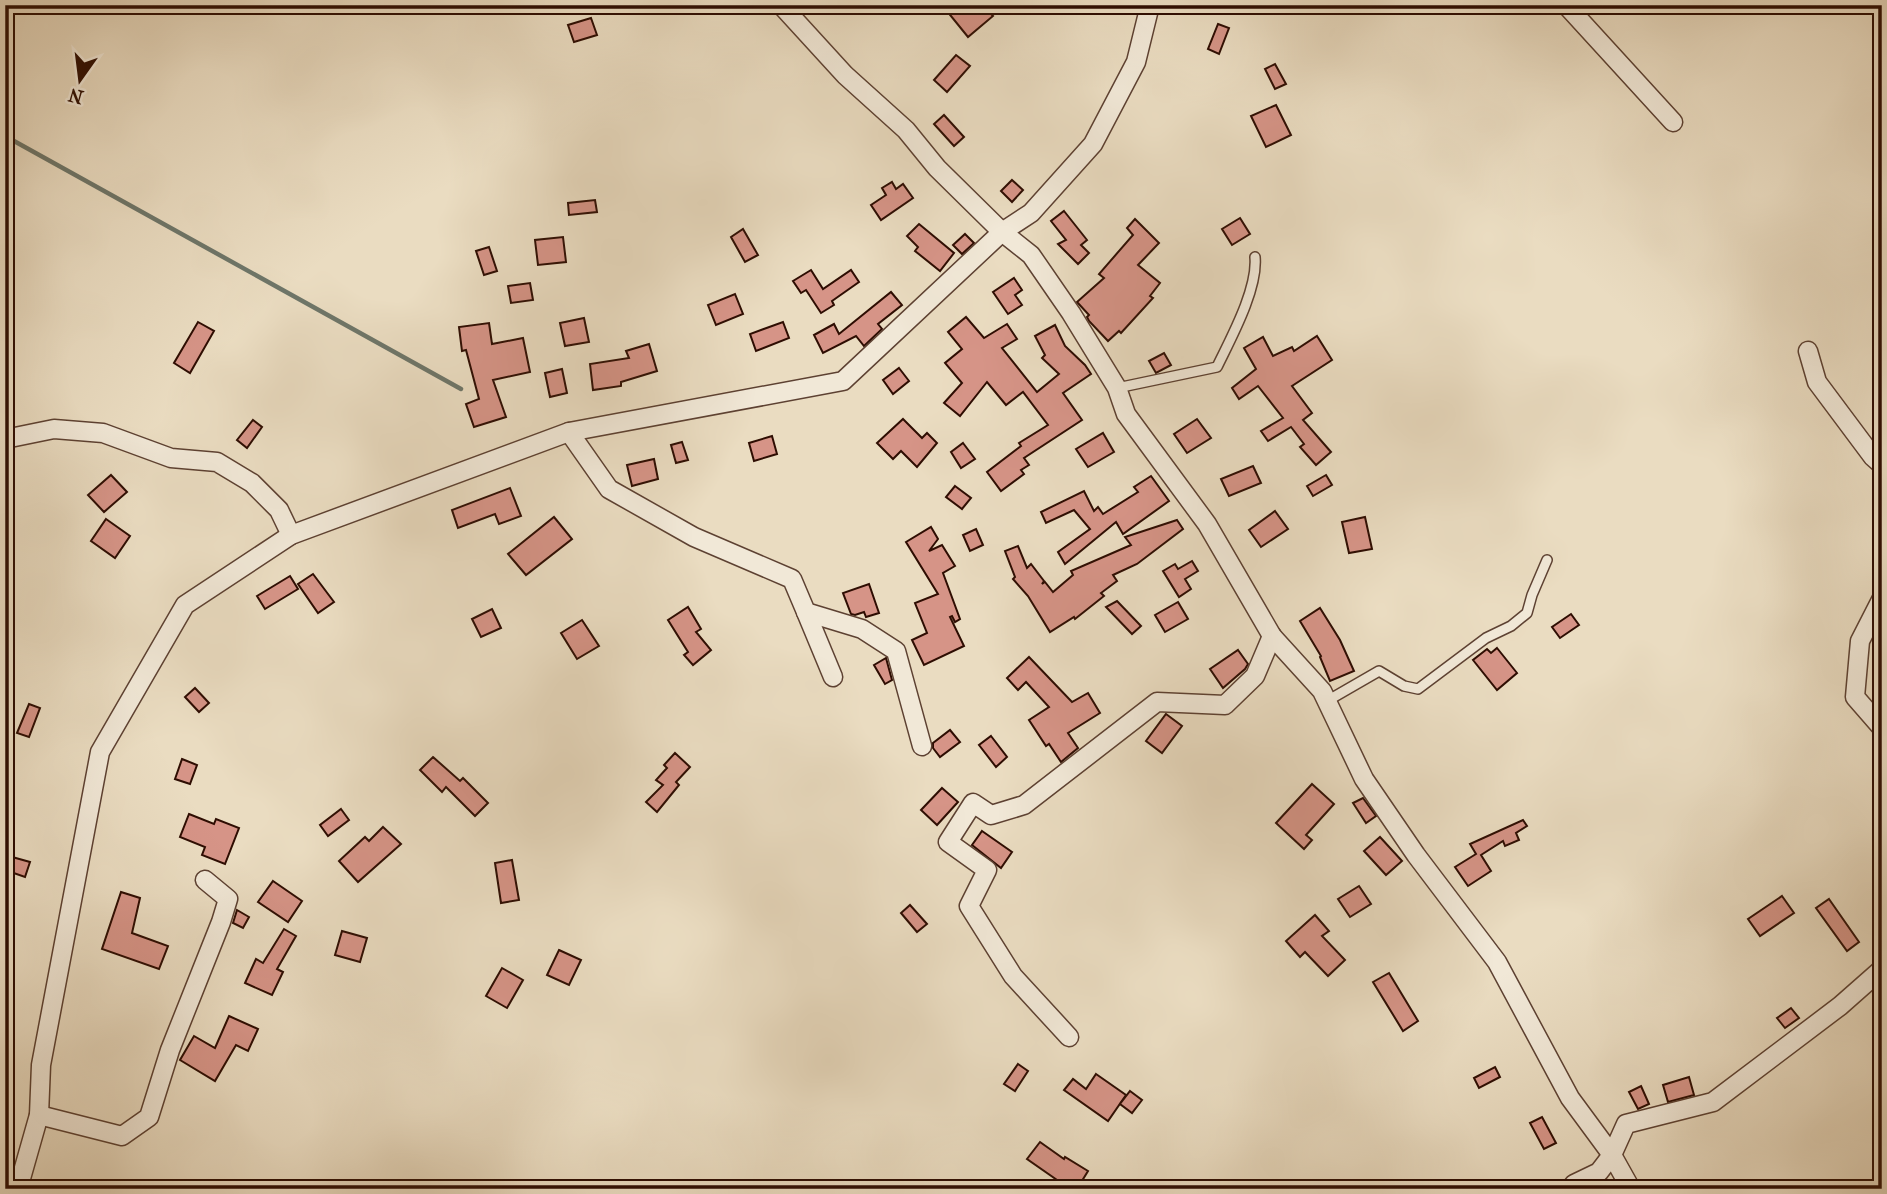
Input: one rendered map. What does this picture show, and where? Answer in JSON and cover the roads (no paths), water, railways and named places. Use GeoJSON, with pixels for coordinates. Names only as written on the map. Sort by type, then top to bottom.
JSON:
{"type":"FeatureCollection","features":[{"type":"Feature","properties":{"kind":"street"},"geometry":{"type":"LineString","coordinates":[[781,5],[845,75],[906,130],[937,168],[1002,232],[1031,255],[1117,388],[1126,414],[1207,524],[1272,636],[1322,691],[1364,779],[1416,855],[1497,962],[1570,1098],[1612,1155],[1631,1189]]}},
{"type":"Feature","properties":{"kind":"street"},"geometry":{"type":"LineString","coordinates":[[18,1189],[39,1115],[41,1065],[100,752],[185,605],[291,535],[569,432],[844,382],[1002,232],[1031,214],[1093,144],[1136,62],[1150,5]]}},
{"type":"Feature","properties":{"kind":"street"},"geometry":{"type":"LineString","coordinates":[[1566,5],[1673,122]]}},
{"type":"Feature","properties":{"kind":"street"},"geometry":{"type":"LineString","coordinates":[[1808,351],[1817,382],[1873,457],[1882,465]]}},
{"type":"Feature","properties":{"kind":"street"},"geometry":{"type":"LineString","coordinates":[[5,439],[54,429],[103,433],[171,457],[217,462],[252,483],[279,510],[291,535]]}},
{"type":"Feature","properties":{"kind":"street"},"geometry":{"type":"LineString","coordinates":[[569,432],[610,489],[694,537],[792,579],[833,677]]}},
{"type":"Feature","properties":{"kind":"street"},"geometry":{"type":"LineString","coordinates":[[1882,598],[1860,641],[1855,697],[1882,728]]}},
{"type":"Feature","properties":{"kind":"street"},"geometry":{"type":"LineString","coordinates":[[806,612],[862,629],[896,651],[922,746]]}},
{"type":"Feature","properties":{"kind":"street"},"geometry":{"type":"LineString","coordinates":[[1069,1037],[1013,976],[969,906],[987,870],[948,842],[973,803],[991,815],[1024,805],[1157,702],[1225,705],[1255,677],[1272,636]]}},
{"type":"Feature","properties":{"kind":"street"},"geometry":{"type":"LineString","coordinates":[[39,1115],[122,1136],[149,1117],[170,1050],[228,899],[205,880]]}},
{"type":"Feature","properties":{"kind":"street"},"geometry":{"type":"LineString","coordinates":[[1572,1189],[1573,1184],[1599,1172],[1612,1155],[1626,1124],[1713,1102],[1840,1006],[1882,969]]}},
{"type":"Feature","properties":{"kind":"lane"},"geometry":{"type":"LineString","coordinates":[[1117,388],[1217,368],[1242,315],[1256,267],[1255,257]]}},
{"type":"Feature","properties":{"kind":"lane"},"geometry":{"type":"LineString","coordinates":[[1327,701],[1379,671],[1404,686],[1418,689],[1486,638],[1511,626],[1527,613],[1547,560]]}},
{"type":"Feature","properties":{"kind":"waterway"},"geometry":{"type":"LineString","coordinates":[[5,136],[461,389]]}}]}
